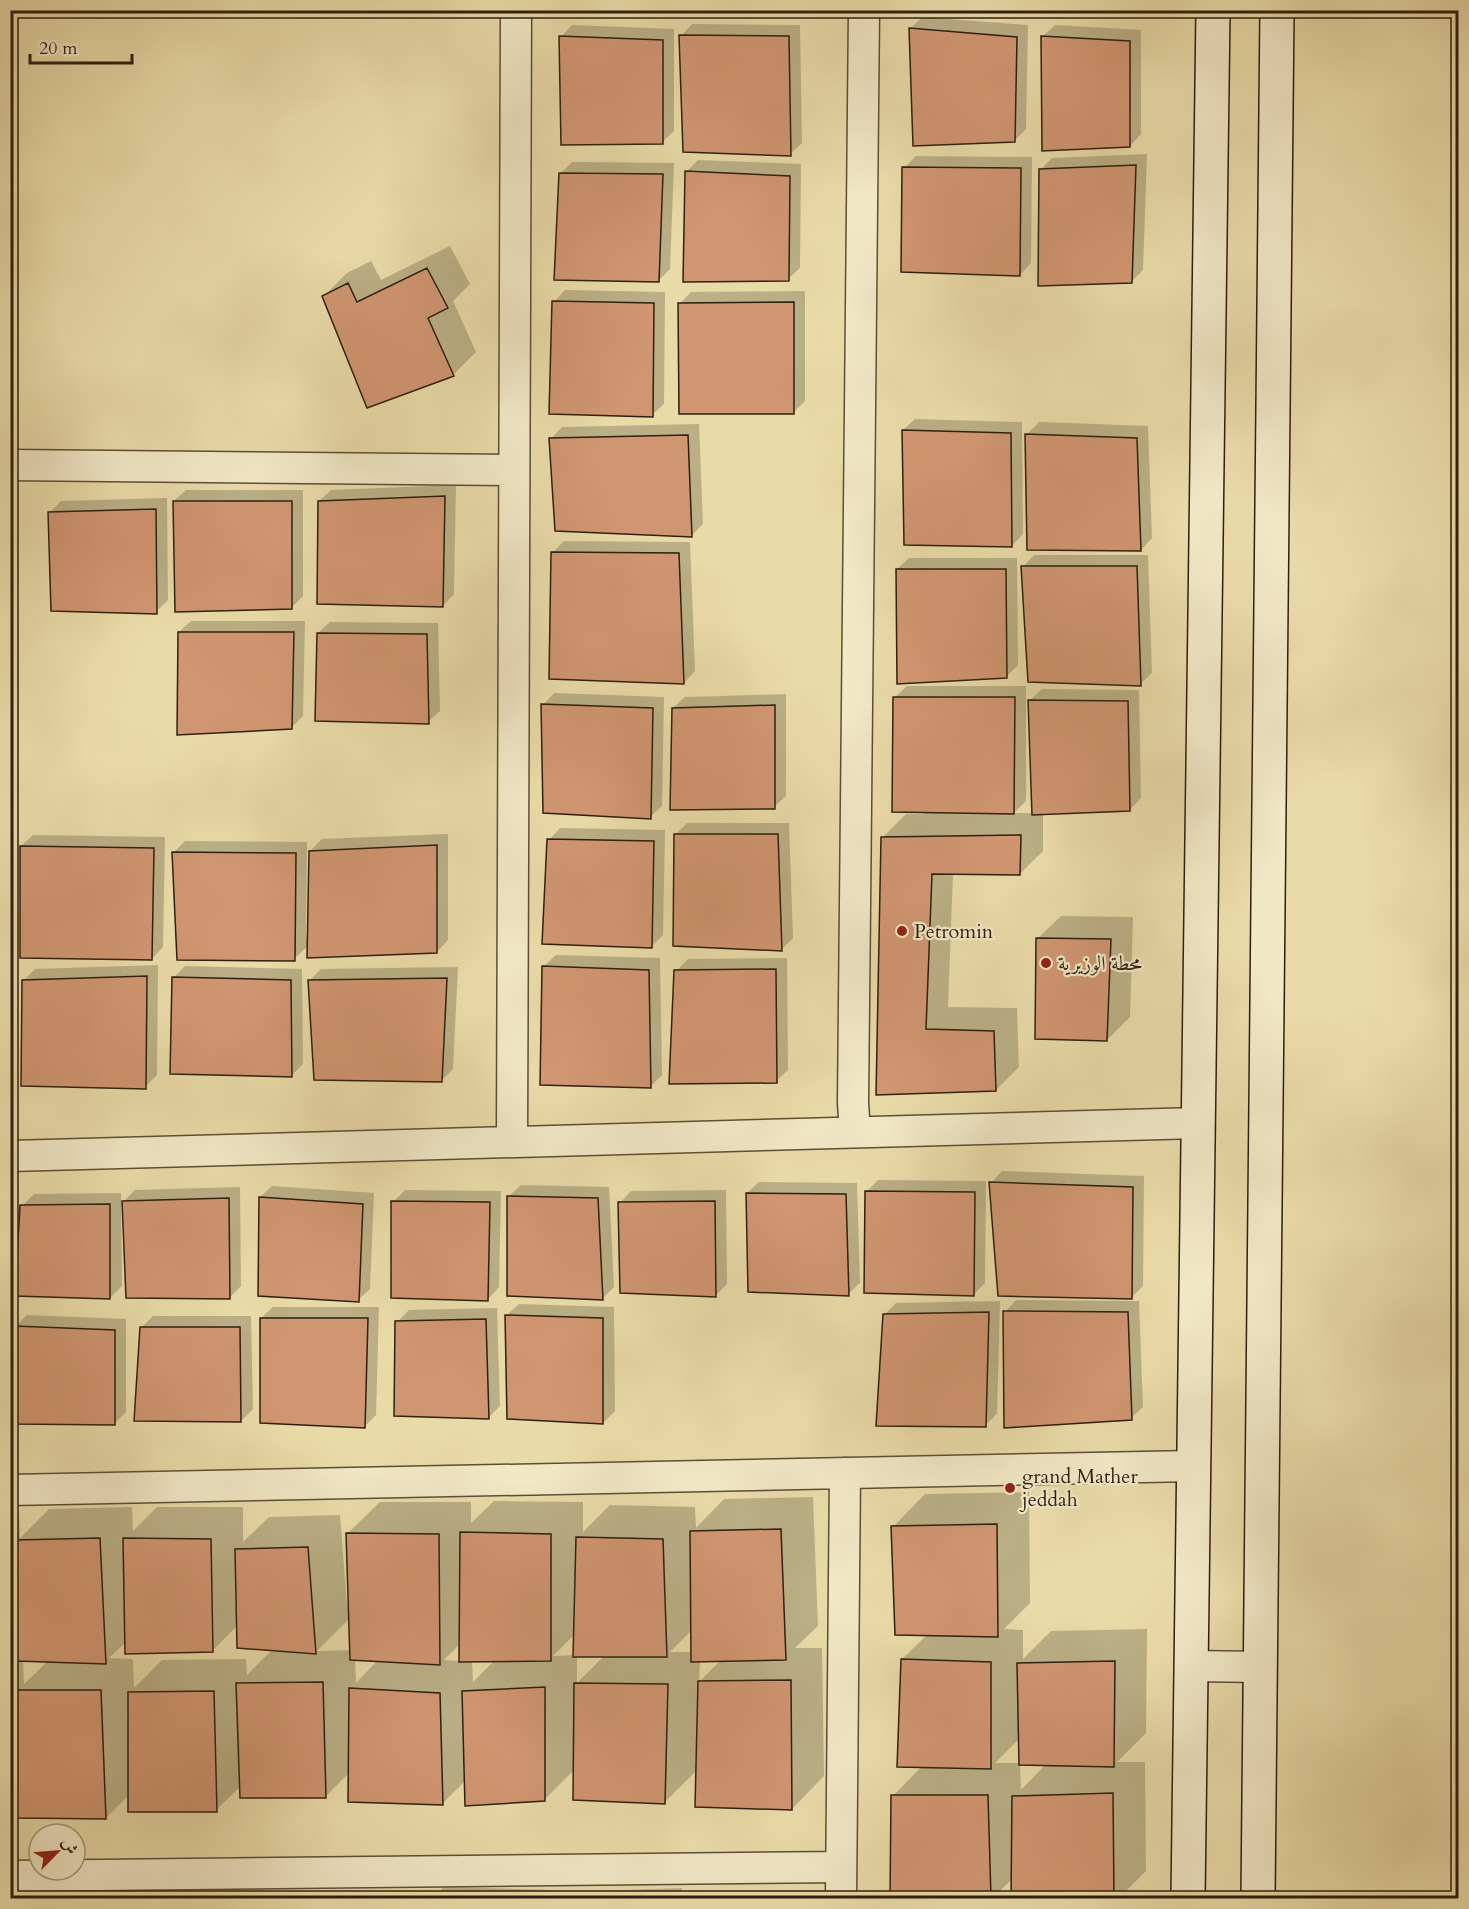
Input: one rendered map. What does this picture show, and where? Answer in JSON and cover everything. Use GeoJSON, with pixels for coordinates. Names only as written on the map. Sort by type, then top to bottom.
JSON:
{"type":"FeatureCollection","features":[{"type":"Feature","properties":{"kind":"street"},"geometry":{"type":"LineString","coordinates":[[512,1142],[516,10]]}},
{"type":"Feature","properties":{"kind":"street"},"geometry":{"type":"LineString","coordinates":[[855,1132],[864,10]]}},
{"type":"Feature","properties":{"kind":"street"},"geometry":{"type":"LineString","coordinates":[[1188,1899],[1213,10]]}},
{"type":"Feature","properties":{"kind":"street"},"geometry":{"type":"LineString","coordinates":[[1258,1899],[1277,10]]}},
{"type":"Feature","properties":{"kind":"street"},"geometry":{"type":"LineString","coordinates":[[10,465],[514,470]]}},
{"type":"Feature","properties":{"kind":"street"},"geometry":{"type":"LineString","coordinates":[[10,1156],[1198,1123]]}},
{"type":"Feature","properties":{"kind":"street"},"geometry":{"type":"LineString","coordinates":[[10,1490],[1194,1466]]}},
{"type":"Feature","properties":{"kind":"street"},"geometry":{"type":"LineString","coordinates":[[841,1899],[845,1473]]}},
{"type":"Feature","properties":{"kind":"street"},"geometry":{"type":"LineString","coordinates":[[1191,1666],[1261,1667]]}},
{"type":"Feature","properties":{"kind":"street"},"geometry":{"type":"LineString","coordinates":[[10,1876],[841,1867]]}},
{"type":"Feature","properties":{"kind":"building"},"geometry":{"type":"Polygon","coordinates":[[[909,28],[1017,37],[1015,142],[913,146],[909,28]]]}},
{"type":"Feature","properties":{"kind":"building"},"geometry":{"type":"Polygon","coordinates":[[[679,35],[789,36],[791,156],[683,152],[679,35]]]}},
{"type":"Feature","properties":{"kind":"building"},"geometry":{"type":"Polygon","coordinates":[[[559,36],[663,40],[663,144],[561,145],[559,36]]]}},
{"type":"Feature","properties":{"kind":"building"},"geometry":{"type":"Polygon","coordinates":[[[1041,36],[1130,41],[1130,147],[1042,151],[1041,36]]]}},
{"type":"Feature","properties":{"kind":"building"},"geometry":{"type":"Polygon","coordinates":[[[1136,165],[1132,283],[1038,286],[1039,169],[1136,165]]]}},
{"type":"Feature","properties":{"kind":"building"},"geometry":{"type":"Polygon","coordinates":[[[902,167],[1021,168],[1020,276],[901,272],[902,167]]]}},
{"type":"Feature","properties":{"kind":"building"},"geometry":{"type":"Polygon","coordinates":[[[685,171],[790,176],[789,281],[683,282],[685,171]]]}},
{"type":"Feature","properties":{"kind":"building"},"geometry":{"type":"Polygon","coordinates":[[[559,173],[663,174],[659,282],[554,280],[559,173]]]}},
{"type":"Feature","properties":{"kind":"building"},"geometry":{"type":"Polygon","coordinates":[[[427,268],[448,308],[428,318],[454,376],[367,408],[322,296],[348,283],[357,302],[427,268]]]}},
{"type":"Feature","properties":{"kind":"building"},"geometry":{"type":"Polygon","coordinates":[[[552,301],[654,303],[653,417],[549,414],[552,301]]]}},
{"type":"Feature","properties":{"kind":"building"},"geometry":{"type":"Polygon","coordinates":[[[794,302],[794,414],[679,414],[678,303],[794,302]]]}},
{"type":"Feature","properties":{"kind":"building"},"geometry":{"type":"Polygon","coordinates":[[[902,430],[1011,433],[1012,547],[904,545],[902,430]]]}},
{"type":"Feature","properties":{"kind":"building"},"geometry":{"type":"Polygon","coordinates":[[[1025,434],[1137,438],[1141,551],[1027,550],[1025,434]]]}},
{"type":"Feature","properties":{"kind":"building"},"geometry":{"type":"Polygon","coordinates":[[[688,435],[692,537],[555,531],[549,438],[688,435]]]}},
{"type":"Feature","properties":{"kind":"building"},"geometry":{"type":"Polygon","coordinates":[[[445,496],[443,607],[317,604],[318,501],[445,496]]]}},
{"type":"Feature","properties":{"kind":"building"},"geometry":{"type":"Polygon","coordinates":[[[173,501],[292,501],[292,609],[175,612],[173,501]]]}},
{"type":"Feature","properties":{"kind":"building"},"geometry":{"type":"Polygon","coordinates":[[[156,509],[157,614],[51,611],[48,512],[156,509]]]}},
{"type":"Feature","properties":{"kind":"building"},"geometry":{"type":"Polygon","coordinates":[[[551,552],[679,553],[684,684],[549,679],[551,552]]]}},
{"type":"Feature","properties":{"kind":"building"},"geometry":{"type":"Polygon","coordinates":[[[1021,566],[1137,566],[1141,686],[1028,682],[1021,566]]]}},
{"type":"Feature","properties":{"kind":"building"},"geometry":{"type":"Polygon","coordinates":[[[896,569],[1006,569],[1007,678],[897,684],[896,569]]]}},
{"type":"Feature","properties":{"kind":"building"},"geometry":{"type":"Polygon","coordinates":[[[178,632],[294,632],[292,729],[177,735],[178,632]]]}},
{"type":"Feature","properties":{"kind":"building"},"geometry":{"type":"Polygon","coordinates":[[[317,633],[427,634],[429,724],[315,721],[317,633]]]}},
{"type":"Feature","properties":{"kind":"building"},"geometry":{"type":"Polygon","coordinates":[[[893,697],[1015,697],[1014,814],[892,812],[893,697]]]}},
{"type":"Feature","properties":{"kind":"building"},"geometry":{"type":"Polygon","coordinates":[[[1028,700],[1128,701],[1130,811],[1032,815],[1028,700]]]}},
{"type":"Feature","properties":{"kind":"building"},"geometry":{"type":"Polygon","coordinates":[[[541,704],[653,708],[651,819],[543,813],[541,704]]]}},
{"type":"Feature","properties":{"kind":"building"},"geometry":{"type":"Polygon","coordinates":[[[775,705],[775,809],[670,810],[672,708],[775,705]]]}},
{"type":"Feature","properties":{"kind":"building"},"geometry":{"type":"Polygon","coordinates":[[[674,834],[778,834],[782,951],[673,946],[674,834]]]}},
{"type":"Feature","properties":{"kind":"building"},"geometry":{"type":"Polygon","coordinates":[[[1021,835],[1020,875],[932,874],[926,1029],[994,1031],[996,1091],[876,1095],[881,837],[1021,835]]]}},
{"type":"Feature","properties":{"kind":"building"},"geometry":{"type":"Polygon","coordinates":[[[547,839],[654,841],[652,948],[542,944],[547,839]]]}},
{"type":"Feature","properties":{"kind":"building"},"geometry":{"type":"Polygon","coordinates":[[[437,845],[437,953],[307,958],[309,851],[437,845]]]}},
{"type":"Feature","properties":{"kind":"building"},"geometry":{"type":"Polygon","coordinates":[[[20,846],[154,848],[152,960],[20,958],[20,846]]]}},
{"type":"Feature","properties":{"kind":"building"},"geometry":{"type":"Polygon","coordinates":[[[172,852],[296,853],[295,961],[177,960],[172,852]]]}},
{"type":"Feature","properties":{"kind":"building"},"geometry":{"type":"Polygon","coordinates":[[[1036,938],[1111,939],[1107,1041],[1035,1039],[1036,938]]]}},
{"type":"Feature","properties":{"kind":"building"},"geometry":{"type":"Polygon","coordinates":[[[542,966],[649,970],[651,1088],[540,1085],[542,966]]]}},
{"type":"Feature","properties":{"kind":"building"},"geometry":{"type":"Polygon","coordinates":[[[776,969],[777,1083],[669,1084],[674,970],[776,969]]]}},
{"type":"Feature","properties":{"kind":"building"},"geometry":{"type":"Polygon","coordinates":[[[147,976],[146,1089],[21,1086],[22,980],[147,976]]]}},
{"type":"Feature","properties":{"kind":"building"},"geometry":{"type":"Polygon","coordinates":[[[172,977],[291,980],[292,1077],[170,1074],[172,977]]]}},
{"type":"Feature","properties":{"kind":"building"},"geometry":{"type":"Polygon","coordinates":[[[447,978],[442,1082],[314,1080],[308,980],[447,978]]]}},
{"type":"Feature","properties":{"kind":"building"},"geometry":{"type":"Polygon","coordinates":[[[989,1182],[1133,1187],[1132,1299],[998,1296],[989,1182]]]}},
{"type":"Feature","properties":{"kind":"building"},"geometry":{"type":"Polygon","coordinates":[[[865,1191],[975,1192],[974,1296],[864,1293],[865,1191]]]}},
{"type":"Feature","properties":{"kind":"building"},"geometry":{"type":"Polygon","coordinates":[[[746,1193],[846,1194],[849,1296],[748,1292],[746,1193]]]}},
{"type":"Feature","properties":{"kind":"building"},"geometry":{"type":"Polygon","coordinates":[[[507,1196],[598,1198],[603,1300],[507,1296],[507,1196]]]}},
{"type":"Feature","properties":{"kind":"building"},"geometry":{"type":"Polygon","coordinates":[[[259,1197],[363,1204],[359,1302],[258,1296],[259,1197]]]}},
{"type":"Feature","properties":{"kind":"building"},"geometry":{"type":"Polygon","coordinates":[[[229,1198],[230,1299],[126,1298],[122,1201],[229,1198]]]}},
{"type":"Feature","properties":{"kind":"building"},"geometry":{"type":"Polygon","coordinates":[[[391,1201],[490,1202],[488,1301],[391,1298],[391,1201]]]}},
{"type":"Feature","properties":{"kind":"building"},"geometry":{"type":"Polygon","coordinates":[[[715,1201],[716,1297],[620,1293],[618,1202],[715,1201]]]}},
{"type":"Feature","properties":{"kind":"building"},"geometry":{"type":"Polygon","coordinates":[[[110,1204],[110,1299],[15,1296],[20,1205],[110,1204]]]}},
{"type":"Feature","properties":{"kind":"building"},"geometry":{"type":"Polygon","coordinates":[[[1003,1311],[1128,1312],[1132,1420],[1004,1428],[1003,1311]]]}},
{"type":"Feature","properties":{"kind":"building"},"geometry":{"type":"Polygon","coordinates":[[[989,1312],[986,1427],[876,1426],[883,1314],[989,1312]]]}},
{"type":"Feature","properties":{"kind":"building"},"geometry":{"type":"Polygon","coordinates":[[[505,1315],[603,1318],[603,1424],[507,1419],[505,1315]]]}},
{"type":"Feature","properties":{"kind":"building"},"geometry":{"type":"Polygon","coordinates":[[[260,1318],[368,1318],[365,1428],[260,1423],[260,1318]]]}},
{"type":"Feature","properties":{"kind":"building"},"geometry":{"type":"Polygon","coordinates":[[[486,1319],[489,1419],[394,1416],[395,1321],[486,1319]]]}},
{"type":"Feature","properties":{"kind":"building"},"geometry":{"type":"Polygon","coordinates":[[[14,1326],[115,1330],[115,1425],[14,1424],[14,1326]]]}},
{"type":"Feature","properties":{"kind":"building"},"geometry":{"type":"Polygon","coordinates":[[[140,1327],[240,1327],[241,1422],[134,1421],[140,1327]]]}},
{"type":"Feature","properties":{"kind":"building"},"geometry":{"type":"Polygon","coordinates":[[[997,1524],[998,1637],[895,1635],[891,1526],[997,1524]]]}},
{"type":"Feature","properties":{"kind":"building"},"geometry":{"type":"Polygon","coordinates":[[[781,1529],[786,1660],[691,1662],[690,1531],[781,1529]]]}},
{"type":"Feature","properties":{"kind":"building"},"geometry":{"type":"Polygon","coordinates":[[[460,1532],[551,1534],[551,1661],[459,1662],[460,1532]]]}},
{"type":"Feature","properties":{"kind":"building"},"geometry":{"type":"Polygon","coordinates":[[[346,1533],[439,1534],[440,1665],[350,1660],[346,1533]]]}},
{"type":"Feature","properties":{"kind":"building"},"geometry":{"type":"Polygon","coordinates":[[[576,1537],[663,1539],[667,1657],[573,1657],[576,1537]]]}},
{"type":"Feature","properties":{"kind":"building"},"geometry":{"type":"Polygon","coordinates":[[[100,1538],[106,1664],[15,1661],[15,1540],[100,1538]]]}},
{"type":"Feature","properties":{"kind":"building"},"geometry":{"type":"Polygon","coordinates":[[[123,1538],[211,1539],[213,1652],[125,1654],[123,1538]]]}},
{"type":"Feature","properties":{"kind":"building"},"geometry":{"type":"Polygon","coordinates":[[[308,1547],[316,1654],[237,1648],[235,1549],[308,1547]]]}},
{"type":"Feature","properties":{"kind":"building"},"geometry":{"type":"Polygon","coordinates":[[[901,1659],[991,1662],[991,1769],[897,1767],[901,1659]]]}},
{"type":"Feature","properties":{"kind":"building"},"geometry":{"type":"Polygon","coordinates":[[[1115,1661],[1114,1767],[1019,1765],[1017,1663],[1115,1661]]]}},
{"type":"Feature","properties":{"kind":"building"},"geometry":{"type":"Polygon","coordinates":[[[791,1680],[792,1810],[695,1807],[698,1681],[791,1680]]]}},
{"type":"Feature","properties":{"kind":"building"},"geometry":{"type":"Polygon","coordinates":[[[323,1682],[326,1798],[240,1798],[236,1683],[323,1682]]]}},
{"type":"Feature","properties":{"kind":"building"},"geometry":{"type":"Polygon","coordinates":[[[574,1683],[668,1684],[665,1804],[573,1800],[574,1683]]]}},
{"type":"Feature","properties":{"kind":"building"},"geometry":{"type":"Polygon","coordinates":[[[545,1687],[545,1801],[465,1806],[462,1691],[545,1687]]]}},
{"type":"Feature","properties":{"kind":"building"},"geometry":{"type":"Polygon","coordinates":[[[349,1688],[440,1693],[443,1805],[348,1802],[349,1688]]]}},
{"type":"Feature","properties":{"kind":"building"},"geometry":{"type":"Polygon","coordinates":[[[16,1690],[101,1690],[106,1819],[15,1818],[16,1690]]]}},
{"type":"Feature","properties":{"kind":"building"},"geometry":{"type":"Polygon","coordinates":[[[214,1691],[217,1812],[128,1812],[128,1692],[214,1691]]]}},
{"type":"Feature","properties":{"kind":"building"},"geometry":{"type":"Polygon","coordinates":[[[1113,1793],[1114,1898],[1011,1898],[1012,1796],[1113,1793]]]}},
{"type":"Feature","properties":{"kind":"building"},"geometry":{"type":"Polygon","coordinates":[[[891,1795],[988,1795],[991,1898],[890,1898],[891,1795]]]}},
{"type":"Feature","properties":{"kind":"place","name":"Petromin"},"geometry":{"type":"Point","coordinates":[902,931]}},
{"type":"Feature","properties":{"kind":"place","name":"محطة الوزيرية"},"geometry":{"type":"Point","coordinates":[1046,963]}},
{"type":"Feature","properties":{"kind":"place","name":"grand Mather jeddah"},"geometry":{"type":"Point","coordinates":[1010,1488]}}]}
